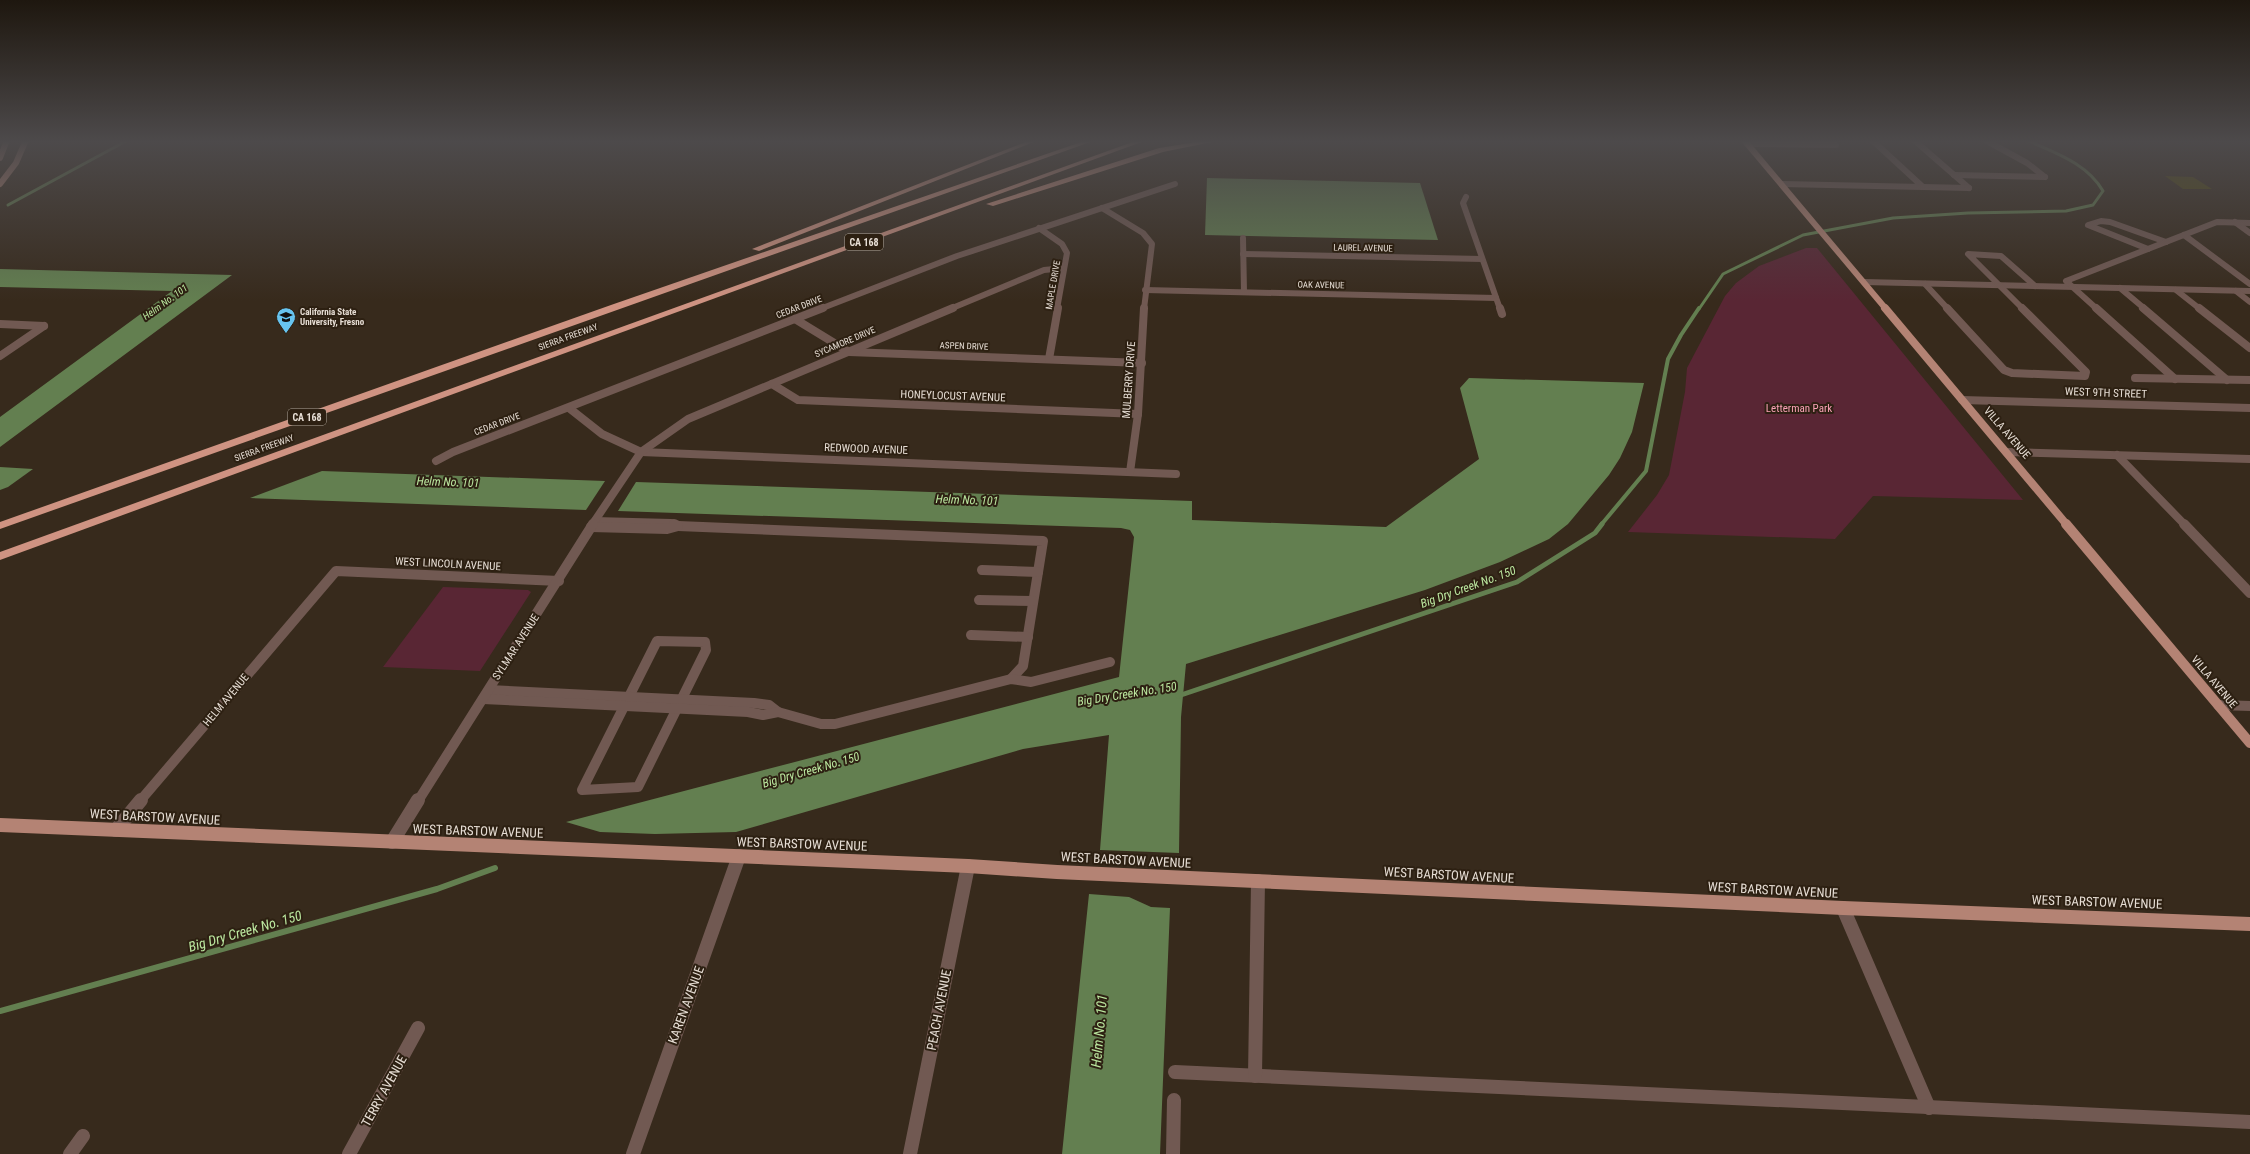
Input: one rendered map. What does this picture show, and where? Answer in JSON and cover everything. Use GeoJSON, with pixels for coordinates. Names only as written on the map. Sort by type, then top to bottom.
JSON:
{"type":"FeatureCollection","features":[{"type":"Feature","properties":{"kind":"highway"},"geometry":{"type":"LineString","coordinates":[[614,307],[900,194]]}},
{"type":"Feature","properties":{"kind":"highway","name":"SIERRA FREEWAY"},"geometry":{"type":"LineString","coordinates":[[0,526],[614,307],[939,194]]}},
{"type":"Feature","properties":{"kind":"highway","name":"SIERRA FREEWAY"},"geometry":{"type":"LineString","coordinates":[[0,556],[997,194]]}},
{"type":"Feature","properties":{"kind":"highway"},"geometry":{"type":"LineString","coordinates":[[936,216],[980,207],[1022,194]]}},
{"type":"Feature","properties":{"kind":"main road","name":"VILLA AVENUE"},"geometry":{"type":"LineString","coordinates":[[1790,194],[2250,744]]}},
{"type":"Feature","properties":{"kind":"main road","name":"WEST BARSTOW AVENUE"},"geometry":{"type":"LineString","coordinates":[[0,825],[968,866],[1843,908],[2250,924]]}},
{"type":"Feature","properties":{"kind":"street","name":"CEDAR DRIVE"},"geometry":{"type":"LineString","coordinates":[[436,462],[453,452],[957,256],[1145,194]]}},
{"type":"Feature","properties":{"kind":"street"},"geometry":{"type":"LineString","coordinates":[[1466,197],[1463,203],[1502,314]]}},
{"type":"Feature","properties":{"kind":"street","name":"MULBERRY DRIVE"},"geometry":{"type":"LineString","coordinates":[[1102,208],[1143,233],[1152,244],[1145,290],[1138,414],[1130,472]]}},
{"type":"Feature","properties":{"kind":"street"},"geometry":{"type":"LineString","coordinates":[[2148,249],[2088,225],[2101,221],[2110,222],[2166,242]]}},
{"type":"Feature","properties":{"kind":"street"},"geometry":{"type":"LineString","coordinates":[[2175,379],[2066,280],[2217,222],[2250,223]]}},
{"type":"Feature","properties":{"kind":"street"},"geometry":{"type":"LineString","coordinates":[[2235,222],[2250,233]]}},
{"type":"Feature","properties":{"kind":"street","name":"MAPLE DRIVE"},"geometry":{"type":"LineString","coordinates":[[1039,228],[1062,244],[1068,253],[1064,268],[1049,359]]}},
{"type":"Feature","properties":{"kind":"street"},"geometry":{"type":"LineString","coordinates":[[2184,235],[2250,284]]}},
{"type":"Feature","properties":{"kind":"street"},"geometry":{"type":"LineString","coordinates":[[1242,238],[1244,292]]}},
{"type":"Feature","properties":{"kind":"street","name":"LAUREL AVENUE"},"geometry":{"type":"LineString","coordinates":[[1243,254],[1482,259]]}},
{"type":"Feature","properties":{"kind":"street"},"geometry":{"type":"LineString","coordinates":[[1925,284],[2004,370],[2012,373],[2085,376],[2086,372],[1968,254],[2001,256],[2035,286]]}},
{"type":"Feature","properties":{"kind":"street","name":"SYCAMORE DRIVE"},"geometry":{"type":"LineString","coordinates":[[642,452],[688,419],[1044,270],[1064,268]]}},
{"type":"Feature","properties":{"kind":"street"},"geometry":{"type":"LineString","coordinates":[[1864,282],[2250,291]]}},
{"type":"Feature","properties":{"kind":"street"},"geometry":{"type":"LineString","coordinates":[[2120,288],[2227,380]]}},
{"type":"Feature","properties":{"kind":"street","name":"OAK AVENUE"},"geometry":{"type":"LineString","coordinates":[[1145,290],[1496,298]]}},
{"type":"Feature","properties":{"kind":"street"},"geometry":{"type":"LineString","coordinates":[[2176,290],[2250,348]]}},
{"type":"Feature","properties":{"kind":"street"},"geometry":{"type":"LineString","coordinates":[[2236,291],[2250,302]]}},
{"type":"Feature","properties":{"kind":"street","name":"ASPEN DRIVE"},"geometry":{"type":"LineString","coordinates":[[795,319],[849,352],[1142,363]]}},
{"type":"Feature","properties":{"kind":"street"},"geometry":{"type":"LineString","coordinates":[[0,324],[44,326],[0,356]]}},
{"type":"Feature","properties":{"kind":"street"},"geometry":{"type":"LineString","coordinates":[[2135,378],[2250,380]]}},
{"type":"Feature","properties":{"kind":"street","name":"HONEYLOCUST AVENUE"},"geometry":{"type":"LineString","coordinates":[[772,384],[798,400],[1138,414]]}},
{"type":"Feature","properties":{"kind":"street","name":"WEST 9TH STREET"},"geometry":{"type":"LineString","coordinates":[[1962,400],[2250,408]]}},
{"type":"Feature","properties":{"kind":"street","name":"REDWOOD AVENUE"},"geometry":{"type":"LineString","coordinates":[[568,408],[602,434],[642,452],[1176,474]]}},
{"type":"Feature","properties":{"kind":"street","name":"SYLMAR AVENUE"},"geometry":{"type":"LineString","coordinates":[[392,842],[628,469],[642,452]]}},
{"type":"Feature","properties":{"kind":"street"},"geometry":{"type":"LineString","coordinates":[[2006,452],[2250,459]]}},
{"type":"Feature","properties":{"kind":"street"},"geometry":{"type":"LineString","coordinates":[[2117,455],[2250,593]]}},
{"type":"Feature","properties":{"kind":"street"},"geometry":{"type":"LineString","coordinates":[[593,524],[671,524],[678,526],[1043,540],[1023,666],[1010,679]]}},
{"type":"Feature","properties":{"kind":"street","name":"WEST LINCOLN AVENUE"},"geometry":{"type":"LineString","coordinates":[[336,570],[559,580]]}},
{"type":"Feature","properties":{"kind":"street","name":"HELM AVENUE"},"geometry":{"type":"LineString","coordinates":[[116,830],[336,570]]}},
{"type":"Feature","properties":{"kind":"street"},"geometry":{"type":"LineString","coordinates":[[982,570],[1038,572]]}},
{"type":"Feature","properties":{"kind":"street"},"geometry":{"type":"LineString","coordinates":[[979,600],[1033,602]]}},
{"type":"Feature","properties":{"kind":"street"},"geometry":{"type":"LineString","coordinates":[[971,635],[1028,637]]}},
{"type":"Feature","properties":{"kind":"street"},"geometry":{"type":"LineString","coordinates":[[657,641],[705,642],[706,650],[638,787],[582,790],[627,701],[657,641]]}},
{"type":"Feature","properties":{"kind":"street"},"geometry":{"type":"LineString","coordinates":[[486,694],[680,704],[762,715],[778,712],[821,724],[835,724],[1010,679],[1031,682],[1110,662]]}},
{"type":"Feature","properties":{"kind":"street"},"geometry":{"type":"LineString","coordinates":[[2218,705],[2250,706]]}},
{"type":"Feature","properties":{"kind":"street","name":"KAREN AVENUE"},"geometry":{"type":"LineString","coordinates":[[633,1154],[740,856]]}},
{"type":"Feature","properties":{"kind":"street","name":"PEACH AVENUE"},"geometry":{"type":"LineString","coordinates":[[910,1154],[968,866]]}},
{"type":"Feature","properties":{"kind":"street"},"geometry":{"type":"LineString","coordinates":[[1255,1076],[1258,881]]}},
{"type":"Feature","properties":{"kind":"street"},"geometry":{"type":"LineString","coordinates":[[1843,908],[1929,1108]]}},
{"type":"Feature","properties":{"kind":"street","name":"TERRY AVENUE"},"geometry":{"type":"LineString","coordinates":[[349,1154],[418,1028]]}},
{"type":"Feature","properties":{"kind":"street"},"geometry":{"type":"LineString","coordinates":[[1176,1072],[2250,1122]]}},
{"type":"Feature","properties":{"kind":"street"},"geometry":{"type":"LineString","coordinates":[[1173,1154],[1174,1100]]}},
{"type":"Feature","properties":{"kind":"street"},"geometry":{"type":"LineString","coordinates":[[70,1154],[83,1136]]}},
{"type":"Feature","properties":{"kind":"green space","name":"Letterman Park"},"geometry":{"type":"Polygon","coordinates":[[[1806,248],[1817,248],[2023,500],[1873,496],[1835,539],[1628,532],[1657,495],[1669,475],[1685,392],[1687,368],[1725,296],[1736,283],[1759,266],[1806,248]]]}},
{"type":"Feature","properties":{"kind":"green space"},"geometry":{"type":"Polygon","coordinates":[[[443,587],[528,590],[531,592],[480,671],[383,667],[443,587]]]}},
{"type":"Feature","properties":{"kind":"water"},"geometry":{"type":"Polygon","coordinates":[[[1206,194],[1423,194],[1438,240],[1205,235],[1206,194]]]}},
{"type":"Feature","properties":{"kind":"water"},"geometry":{"type":"Polygon","coordinates":[[[0,269],[232,275],[0,447],[0,417],[172,291],[0,287],[0,269]]]}},
{"type":"Feature","properties":{"kind":"water"},"geometry":{"type":"Polygon","coordinates":[[[1469,378],[1644,383],[1632,432],[1620,458],[1609,475],[1568,524],[1549,539],[1500,562],[1425,590],[1186,664],[1181,717],[1179,853],[1100,850],[1109,735],[1023,749],[736,832],[655,834],[600,832],[566,822],[1119,677],[1134,537],[1130,530],[1121,528],[618,511],[636,482],[1192,501],[1192,520],[1386,527],[1479,459],[1460,388],[1469,378]]]}},
{"type":"Feature","properties":{"kind":"water"},"geometry":{"type":"Polygon","coordinates":[[[0,467],[33,469],[8,487],[0,490],[0,467]]]}},
{"type":"Feature","properties":{"kind":"water"},"geometry":{"type":"Polygon","coordinates":[[[322,471],[605,481],[586,510],[250,498],[322,471]]]}},
{"type":"Feature","properties":{"kind":"water"},"geometry":{"type":"Polygon","coordinates":[[[1089,894],[1129,897],[1151,907],[1170,908],[1160,1154],[1062,1154],[1089,894]]]}},
{"type":"Feature","properties":{"kind":"waterway","name":"Helm No. 101"},"geometry":{"type":"LineString","coordinates":[[8,205],[29,194]]}},
{"type":"Feature","properties":{"kind":"waterway","name":"Big Dry Creek No. 150"},"geometry":{"type":"LineString","coordinates":[[1699,309],[1723,274],[1803,235],[1893,218],[1968,213],[2066,211],[2093,205],[2101,194]]}},
{"type":"Feature","properties":{"kind":"waterway","name":"Big Dry Creek No. 150"},"geometry":{"type":"LineString","coordinates":[[1601,525],[1646,471],[1668,359],[1681,335],[1699,308]]}},
{"type":"Feature","properties":{"kind":"waterway","name":"Big Dry Creek No. 150"},"geometry":{"type":"LineString","coordinates":[[1178,696],[1517,582],[1595,533],[1602,524]]}},
{"type":"Feature","properties":{"kind":"waterway","name":"Big Dry Creek No. 150"},"geometry":{"type":"LineString","coordinates":[[0,1011],[437,889],[495,868]]}},
{"type":"Feature","properties":{"kind":"place","name":"California State University, Fresno"},"geometry":{"type":"Point","coordinates":[286,334]}}]}
